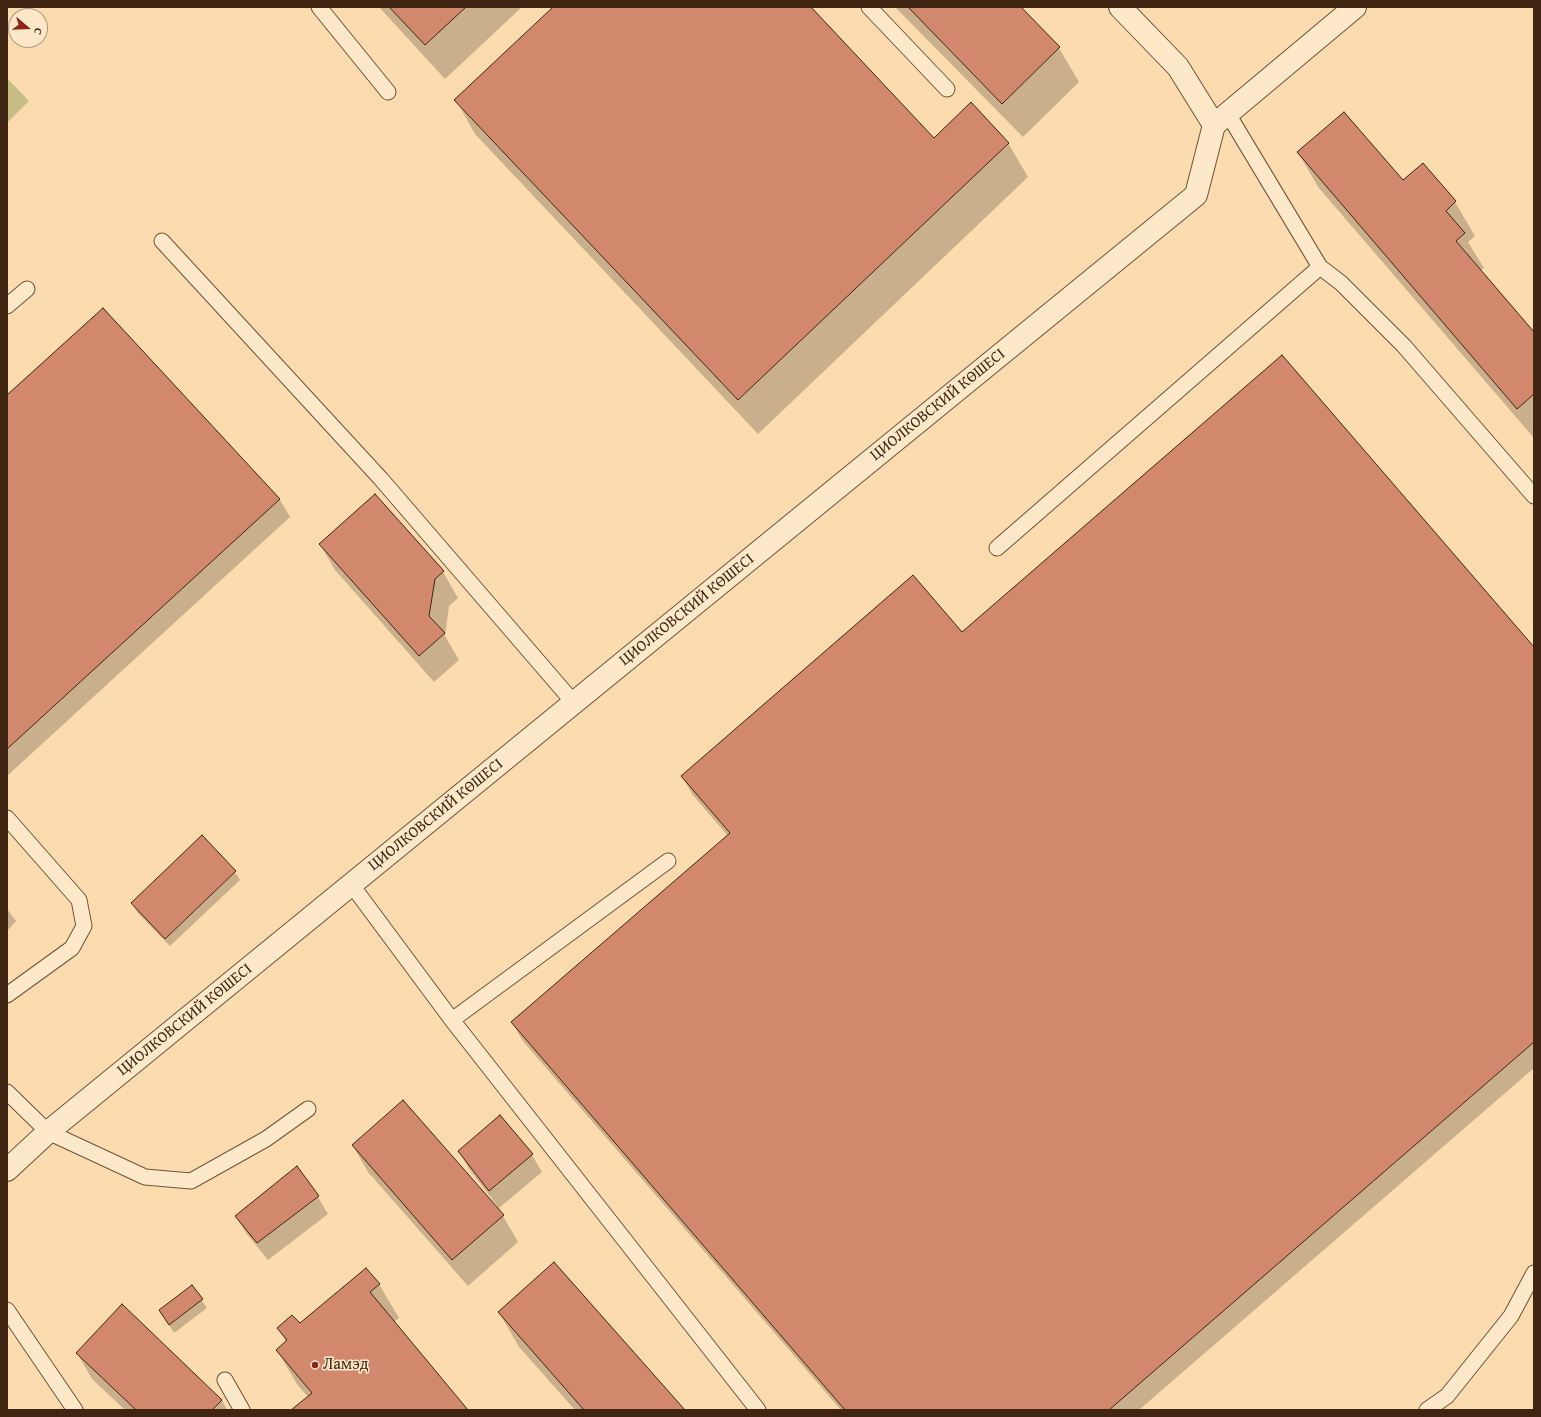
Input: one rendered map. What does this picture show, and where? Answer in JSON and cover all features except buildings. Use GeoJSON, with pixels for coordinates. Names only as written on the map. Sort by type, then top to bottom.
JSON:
{"type":"FeatureCollection","features":[{"type":"Feature","properties":{"kind":"street"},"geometry":{"type":"LineString","coordinates":[[1120,7],[1178,67],[1221,120],[1355,7]]}},
{"type":"Feature","properties":{"kind":"street","name":"ЦИОЛКОВСКИЙ КӨШЕСІ"},"geometry":{"type":"LineString","coordinates":[[7,1170],[48,1132],[1196,195],[1221,120]]}},
{"type":"Feature","properties":{"kind":"lane"},"geometry":{"type":"LineString","coordinates":[[319,7],[388,92]]}},
{"type":"Feature","properties":{"kind":"lane"},"geometry":{"type":"LineString","coordinates":[[869,7],[947,89]]}},
{"type":"Feature","properties":{"kind":"lane"},"geometry":{"type":"LineString","coordinates":[[1221,120],[1320,266],[1341,283],[1404,346],[1534,496]]}},
{"type":"Feature","properties":{"kind":"lane"},"geometry":{"type":"LineString","coordinates":[[162,241],[381,479],[574,703]]}},
{"type":"Feature","properties":{"kind":"lane"},"geometry":{"type":"LineString","coordinates":[[997,548],[1320,266]]}},
{"type":"Feature","properties":{"kind":"lane"},"geometry":{"type":"LineString","coordinates":[[7,306],[27,289]]}},
{"type":"Feature","properties":{"kind":"lane"},"geometry":{"type":"LineString","coordinates":[[7,818],[79,900],[84,926],[72,948],[7,995]]}},
{"type":"Feature","properties":{"kind":"lane"},"geometry":{"type":"LineString","coordinates":[[452,1020],[668,861]]}},
{"type":"Feature","properties":{"kind":"lane"},"geometry":{"type":"LineString","coordinates":[[352,884],[452,1020],[758,1410]]}},
{"type":"Feature","properties":{"kind":"lane"},"geometry":{"type":"LineString","coordinates":[[7,1092],[48,1132],[145,1177],[191,1181],[266,1139],[308,1109]]}},
{"type":"Feature","properties":{"kind":"lane"},"geometry":{"type":"LineString","coordinates":[[1427,1410],[1447,1396],[1511,1316],[1534,1273]]}},
{"type":"Feature","properties":{"kind":"lane"},"geometry":{"type":"LineString","coordinates":[[7,1310],[76,1410]]}},
{"type":"Feature","properties":{"kind":"lane"},"geometry":{"type":"LineString","coordinates":[[225,1380],[242,1410]]}},
{"type":"Feature","properties":{"kind":"shaded area"},"geometry":{"type":"Polygon","coordinates":[[[7,78],[29,101],[7,123],[7,78]]]}},
{"type":"Feature","properties":{"kind":"place","name":"Ламэд"},"geometry":{"type":"Point","coordinates":[315,1365]}}]}
